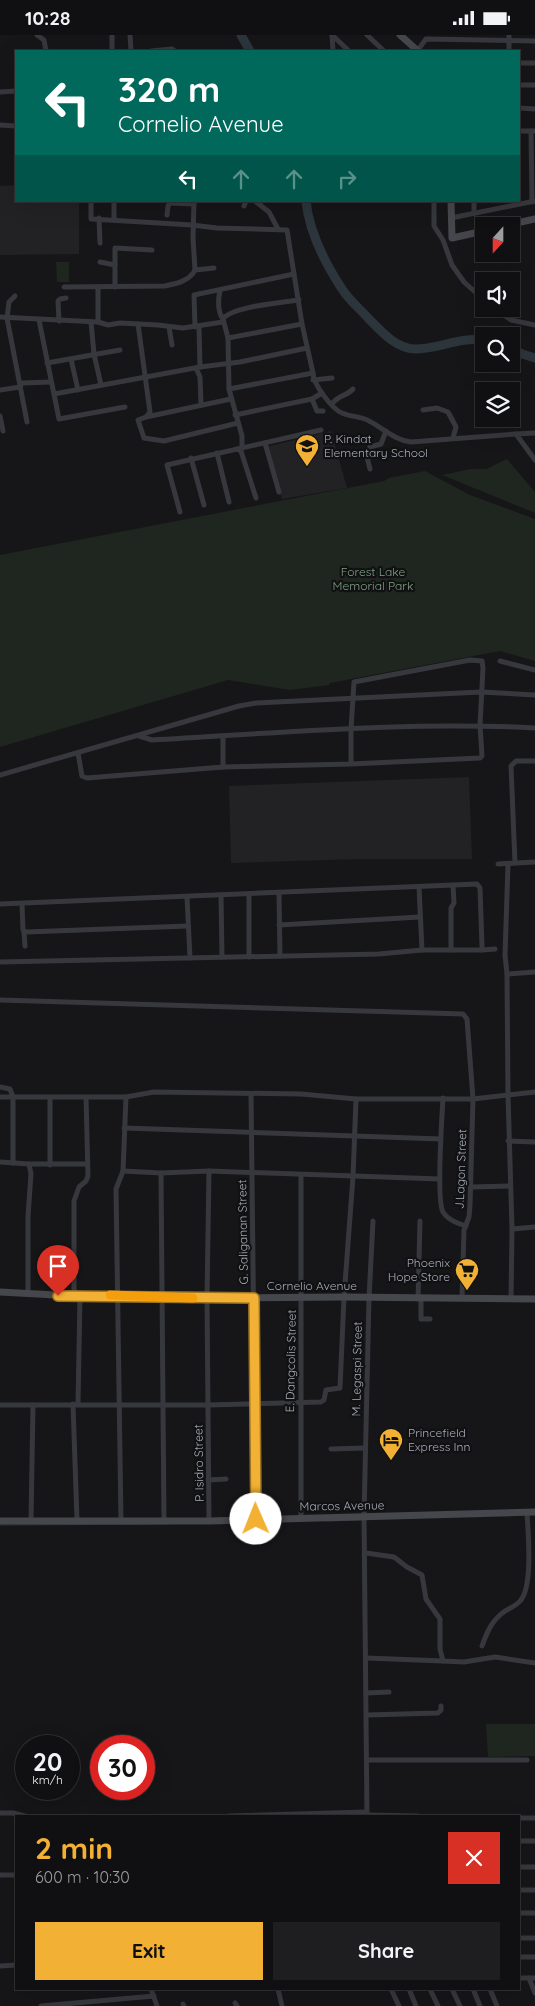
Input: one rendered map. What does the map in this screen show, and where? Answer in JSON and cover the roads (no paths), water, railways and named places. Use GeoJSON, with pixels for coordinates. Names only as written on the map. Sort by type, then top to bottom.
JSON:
{"type":"FeatureCollection","features":[{"type":"Feature","properties":{"kind":"street"},"geometry":{"type":"LineString","coordinates":[[37,35],[44,40],[46,50]]}},
{"type":"Feature","properties":{"kind":"street"},"geometry":{"type":"LineString","coordinates":[[112,35],[112,50]]}},
{"type":"Feature","properties":{"kind":"street"},"geometry":{"type":"LineString","coordinates":[[130,35],[131,50]]}},
{"type":"Feature","properties":{"kind":"street"},"geometry":{"type":"LineString","coordinates":[[332,35],[333,50]]}},
{"type":"Feature","properties":{"kind":"street"},"geometry":{"type":"LineString","coordinates":[[332,35],[348,50]]}},
{"type":"Feature","properties":{"kind":"street"},"geometry":{"type":"LineString","coordinates":[[367,35],[383,50]]}},
{"type":"Feature","properties":{"kind":"street"},"geometry":{"type":"LineString","coordinates":[[402,36],[417,50]]}},
{"type":"Feature","properties":{"kind":"street"},"geometry":{"type":"LineString","coordinates":[[419,50],[426,37],[509,38],[535,41]]}},
{"type":"Feature","properties":{"kind":"street"},"geometry":{"type":"LineString","coordinates":[[520,63],[535,63]]}},
{"type":"Feature","properties":{"kind":"street"},"geometry":{"type":"LineString","coordinates":[[520,85],[535,85]]}},
{"type":"Feature","properties":{"kind":"street"},"geometry":{"type":"LineString","coordinates":[[0,92],[15,91]]}},
{"type":"Feature","properties":{"kind":"street"},"geometry":{"type":"LineString","coordinates":[[520,108],[535,109]]}},
{"type":"Feature","properties":{"kind":"street"},"geometry":{"type":"LineString","coordinates":[[0,125],[15,126]]}},
{"type":"Feature","properties":{"kind":"street"},"geometry":{"type":"LineString","coordinates":[[451,218],[533,202],[533,131],[520,131]]}},
{"type":"Feature","properties":{"kind":"street"},"geometry":{"type":"LineString","coordinates":[[91,202],[91,219],[100,218],[192,225],[217,229],[287,230],[313,380],[340,413],[366,419],[398,439],[411,442],[535,433]]}},
{"type":"Feature","properties":{"kind":"street"},"geometry":{"type":"LineString","coordinates":[[114,202],[114,219]]}},
{"type":"Feature","properties":{"kind":"street"},"geometry":{"type":"LineString","coordinates":[[64,287],[170,285],[194,274],[192,225],[194,203],[170,202],[167,215]]}},
{"type":"Feature","properties":{"kind":"street"},"geometry":{"type":"LineString","coordinates":[[256,202],[265,208],[278,229]]}},
{"type":"Feature","properties":{"kind":"street"},"geometry":{"type":"LineString","coordinates":[[434,202],[434,226],[443,240],[447,254],[459,275],[475,292]]}},
{"type":"Feature","properties":{"kind":"street"},"geometry":{"type":"LineString","coordinates":[[451,202],[452,238]]}},
{"type":"Feature","properties":{"kind":"street"},"geometry":{"type":"LineString","coordinates":[[474,202],[474,213]]}},
{"type":"Feature","properties":{"kind":"street"},"geometry":{"type":"LineString","coordinates":[[100,218],[100,243]]}},
{"type":"Feature","properties":{"kind":"street"},"geometry":{"type":"LineString","coordinates":[[520,222],[535,219]]}},
{"type":"Feature","properties":{"kind":"street"},"geometry":{"type":"LineString","coordinates":[[443,240],[475,233]]}},
{"type":"Feature","properties":{"kind":"street"},"geometry":{"type":"LineString","coordinates":[[115,287],[115,247],[152,250]]}},
{"type":"Feature","properties":{"kind":"street"},"geometry":{"type":"LineString","coordinates":[[100,262],[115,265]]}},
{"type":"Feature","properties":{"kind":"street"},"geometry":{"type":"LineString","coordinates":[[195,270],[214,268]]}},
{"type":"Feature","properties":{"kind":"street"},"geometry":{"type":"LineString","coordinates":[[201,405],[194,295],[294,274]]}},
{"type":"Feature","properties":{"kind":"street"},"geometry":{"type":"LineString","coordinates":[[98,287],[98,322]]}},
{"type":"Feature","properties":{"kind":"street"},"geometry":{"type":"LineString","coordinates":[[220,290],[218,303],[228,338],[229,389],[242,436],[239,448],[256,498]]}},
{"type":"Feature","properties":{"kind":"street"},"geometry":{"type":"LineString","coordinates":[[15,296],[9,302],[7,318],[27,422]]}},
{"type":"Feature","properties":{"kind":"street"},"geometry":{"type":"LineString","coordinates":[[59,321],[59,299],[66,298]]}},
{"type":"Feature","properties":{"kind":"street"},"geometry":{"type":"LineString","coordinates":[[223,321],[226,315],[232,312],[299,300]]}},
{"type":"Feature","properties":{"kind":"street"},"geometry":{"type":"LineString","coordinates":[[0,317],[98,322],[108,325],[120,323],[138,324],[183,329],[223,321]]}},
{"type":"Feature","properties":{"kind":"street"},"geometry":{"type":"LineString","coordinates":[[507,317],[511,320],[535,325]]}},
{"type":"Feature","properties":{"kind":"street"},"geometry":{"type":"LineString","coordinates":[[39,320],[60,419],[93,411],[125,407]]}},
{"type":"Feature","properties":{"kind":"street"},"geometry":{"type":"LineString","coordinates":[[91,322],[94,354],[101,385]]}},
{"type":"Feature","properties":{"kind":"street"},"geometry":{"type":"LineString","coordinates":[[138,324],[150,412],[146,417]]}},
{"type":"Feature","properties":{"kind":"street"},"geometry":{"type":"LineString","coordinates":[[228,338],[302,324]]}},
{"type":"Feature","properties":{"kind":"street"},"geometry":{"type":"LineString","coordinates":[[169,327],[172,345]]}},
{"type":"Feature","properties":{"kind":"street"},"geometry":{"type":"LineString","coordinates":[[54,394],[307,348]]}},
{"type":"Feature","properties":{"kind":"street"},"geometry":{"type":"LineString","coordinates":[[47,363],[120,349]]}},
{"type":"Feature","properties":{"kind":"street"},"geometry":{"type":"LineString","coordinates":[[71,359],[78,390]]}},
{"type":"Feature","properties":{"kind":"street"},"geometry":{"type":"LineString","coordinates":[[229,389],[313,373]]}},
{"type":"Feature","properties":{"kind":"street"},"geometry":{"type":"LineString","coordinates":[[313,380],[332,378]]}},
{"type":"Feature","properties":{"kind":"street"},"geometry":{"type":"LineString","coordinates":[[0,390],[20,387],[22,383],[51,382]]}},
{"type":"Feature","properties":{"kind":"street"},"geometry":{"type":"LineString","coordinates":[[332,404],[337,397],[349,393],[353,389]]}},
{"type":"Feature","properties":{"kind":"street"},"geometry":{"type":"LineString","coordinates":[[235,415],[312,399],[322,393]]}},
{"type":"Feature","properties":{"kind":"street"},"geometry":{"type":"LineString","coordinates":[[231,399],[138,420],[142,434],[146,439],[153,438],[157,441],[164,441],[238,423]]}},
{"type":"Feature","properties":{"kind":"street"},"geometry":{"type":"LineString","coordinates":[[312,399],[317,411],[323,411]]}},
{"type":"Feature","properties":{"kind":"street"},"geometry":{"type":"LineString","coordinates":[[423,410],[437,408],[448,412],[456,427],[453,438]]}},
{"type":"Feature","properties":{"kind":"street"},"geometry":{"type":"LineString","coordinates":[[0,416],[3,431]]}},
{"type":"Feature","properties":{"kind":"street"},"geometry":{"type":"LineString","coordinates":[[180,511],[167,465],[321,430]]}},
{"type":"Feature","properties":{"kind":"street"},"geometry":{"type":"LineString","coordinates":[[370,469],[366,457],[367,452],[370,447],[381,444],[386,431]]}},
{"type":"Feature","properties":{"kind":"street"},"geometry":{"type":"LineString","coordinates":[[516,434],[535,460]]}},
{"type":"Feature","properties":{"kind":"street"},"geometry":{"type":"LineString","coordinates":[[265,443],[279,492]]}},
{"type":"Feature","properties":{"kind":"street"},"geometry":{"type":"LineString","coordinates":[[217,453],[228,502]]}},
{"type":"Feature","properties":{"kind":"street"},"geometry":{"type":"LineString","coordinates":[[191,459],[204,505]]}},
{"type":"Feature","properties":{"kind":"street"},"geometry":{"type":"LineString","coordinates":[[78,753],[80,772],[84,778],[223,767],[351,765],[480,758],[482,756],[480,725],[483,663],[480,659],[353,683],[351,765]]}},
{"type":"Feature","properties":{"kind":"street"},"geometry":{"type":"LineString","coordinates":[[500,661],[535,670]]}},
{"type":"Feature","properties":{"kind":"street"},"geometry":{"type":"LineString","coordinates":[[0,775],[239,706],[256,703],[481,692],[535,695]]}},
{"type":"Feature","properties":{"kind":"street"},"geometry":{"type":"LineString","coordinates":[[139,736],[152,740],[351,729],[480,725],[535,728]]}},
{"type":"Feature","properties":{"kind":"street"},"geometry":{"type":"LineString","coordinates":[[223,736],[223,767]]}},
{"type":"Feature","properties":{"kind":"street"},"geometry":{"type":"LineString","coordinates":[[515,863],[511,766],[516,761],[535,761]]}},
{"type":"Feature","properties":{"kind":"street"},"geometry":{"type":"LineString","coordinates":[[498,864],[535,862]]}},
{"type":"Feature","properties":{"kind":"street"},"geometry":{"type":"LineString","coordinates":[[508,864],[505,955],[507,973],[508,1141],[512,1229],[511,1299]]}},
{"type":"Feature","properties":{"kind":"street"},"geometry":{"type":"LineString","coordinates":[[451,950],[451,907],[454,903],[454,886]]}},
{"type":"Feature","properties":{"kind":"street"},"geometry":{"type":"LineString","coordinates":[[0,904],[480,886],[482,950]]}},
{"type":"Feature","properties":{"kind":"street"},"geometry":{"type":"LineString","coordinates":[[419,887],[422,950]]}},
{"type":"Feature","properties":{"kind":"street"},"geometry":{"type":"LineString","coordinates":[[279,893],[280,956]]}},
{"type":"Feature","properties":{"kind":"street"},"geometry":{"type":"LineString","coordinates":[[249,894],[249,957]]}},
{"type":"Feature","properties":{"kind":"street"},"geometry":{"type":"LineString","coordinates":[[221,895],[222,957]]}},
{"type":"Feature","properties":{"kind":"street"},"geometry":{"type":"LineString","coordinates":[[187,897],[190,958]]}},
{"type":"Feature","properties":{"kind":"street"},"geometry":{"type":"LineString","coordinates":[[22,904],[25,946]]}},
{"type":"Feature","properties":{"kind":"street"},"geometry":{"type":"LineString","coordinates":[[279,925],[420,917]]}},
{"type":"Feature","properties":{"kind":"street"},"geometry":{"type":"LineString","coordinates":[[24,932],[188,926]]}},
{"type":"Feature","properties":{"kind":"street"},"geometry":{"type":"LineString","coordinates":[[0,962],[249,957],[495,949]]}},
{"type":"Feature","properties":{"kind":"street"},"geometry":{"type":"LineString","coordinates":[[507,973],[535,972]]}},
{"type":"Feature","properties":{"kind":"street","name":"J.Lagon Street"},"geometry":{"type":"LineString","coordinates":[[0,1001],[463,1014],[467,1019],[473,1099],[470,1217],[466,1226],[462,1298]]}},
{"type":"Feature","properties":{"kind":"street"},"geometry":{"type":"LineString","coordinates":[[0,1087],[10,1089],[13,1097],[13,1163]]}},
{"type":"Feature","properties":{"kind":"street"},"geometry":{"type":"LineString","coordinates":[[0,1097],[126,1097],[154,1092],[301,1094],[356,1099],[473,1099],[535,1092]]}},
{"type":"Feature","properties":{"kind":"street","name":"G. Saliganan Street"},"geometry":{"type":"LineString","coordinates":[[251,1094],[256,1519]]}},
{"type":"Feature","properties":{"kind":"street"},"geometry":{"type":"LineString","coordinates":[[77,1520],[77,1296],[74,1201],[79,1187],[88,1178],[86,1164],[86,1097]]}},
{"type":"Feature","properties":{"kind":"street"},"geometry":{"type":"LineString","coordinates":[[121,1521],[116,1189],[123,1171],[126,1097]]}},
{"type":"Feature","properties":{"kind":"street"},"geometry":{"type":"LineString","coordinates":[[50,1098],[50,1165]]}},
{"type":"Feature","properties":{"kind":"street"},"geometry":{"type":"LineString","coordinates":[[0,1405],[208,1405],[322,1402],[326,1390],[340,1387],[356,1099]]}},
{"type":"Feature","properties":{"kind":"street"},"geometry":{"type":"LineString","coordinates":[[443,1099],[440,1139],[440,1197],[443,1211],[448,1217],[466,1226]]}},
{"type":"Feature","properties":{"kind":"street"},"geometry":{"type":"LineString","coordinates":[[124,1128],[440,1139]]}},
{"type":"Feature","properties":{"kind":"street"},"geometry":{"type":"LineString","coordinates":[[508,1141],[535,1142]]}},
{"type":"Feature","properties":{"kind":"street"},"geometry":{"type":"LineString","coordinates":[[0,1162],[50,1165],[86,1164]]}},
{"type":"Feature","properties":{"kind":"street"},"geometry":{"type":"LineString","coordinates":[[28,1294],[28,1215],[31,1175],[29,1164]]}},
{"type":"Feature","properties":{"kind":"street"},"geometry":{"type":"LineString","coordinates":[[123,1171],[161,1173],[252,1172],[440,1179]]}},
{"type":"Feature","properties":{"kind":"street","name":"P. Isidro Street"},"geometry":{"type":"LineString","coordinates":[[209,1171],[207,1298],[209,1521]]}},
{"type":"Feature","properties":{"kind":"street"},"geometry":{"type":"LineString","coordinates":[[161,1173],[164,1521]]}},
{"type":"Feature","properties":{"kind":"street","name":"E. Dangcolis Street"},"geometry":{"type":"LineString","coordinates":[[301,1175],[302,1298],[300,1402],[302,1518]]}},
{"type":"Feature","properties":{"kind":"street"},"geometry":{"type":"LineString","coordinates":[[471,1187],[510,1186]]}},
{"type":"Feature","properties":{"kind":"street","name":"M. Legaspi Street"},"geometry":{"type":"LineString","coordinates":[[366,1814],[366,1553],[364,1516],[369,1298],[373,1221]]}},
{"type":"Feature","properties":{"kind":"street"},"geometry":{"type":"LineString","coordinates":[[420,1221],[421,1319],[430,1319]]}},
{"type":"Feature","properties":{"kind":"street"},"geometry":{"type":"LineString","coordinates":[[512,1229],[535,1227]]}},
{"type":"Feature","properties":{"kind":"street","name":"Cornelio Avenue"},"geometry":{"type":"LineString","coordinates":[[0,1292],[77,1296],[119,1295],[207,1298],[535,1299]]}},
{"type":"Feature","properties":{"kind":"street"},"geometry":{"type":"LineString","coordinates":[[30,1520],[33,1405]]}},
{"type":"Feature","properties":{"kind":"street"},"geometry":{"type":"LineString","coordinates":[[331,1449],[366,1448]]}},
{"type":"Feature","properties":{"kind":"street"},"geometry":{"type":"LineString","coordinates":[[208,1480],[226,1479]]}},
{"type":"Feature","properties":{"kind":"street"},"geometry":{"type":"LineString","coordinates":[[482,1646],[492,1623],[497,1617],[519,1603],[526,1588],[531,1512]]}},
{"type":"Feature","properties":{"kind":"street","name":"Marcos Avenue"},"geometry":{"type":"LineString","coordinates":[[0,1521],[209,1521],[531,1512]]}},
{"type":"Feature","properties":{"kind":"street"},"geometry":{"type":"LineString","coordinates":[[366,1553],[394,1557],[422,1575],[426,1599],[440,1619],[440,1649],[443,1661]]}},
{"type":"Feature","properties":{"kind":"street"},"geometry":{"type":"LineString","coordinates":[[366,1658],[464,1662],[495,1657],[535,1663]]}},
{"type":"Feature","properties":{"kind":"street"},"geometry":{"type":"LineString","coordinates":[[366,1693],[389,1692]]}},
{"type":"Feature","properties":{"kind":"street"},"geometry":{"type":"LineString","coordinates":[[366,1715],[438,1713],[441,1710],[441,1706]]}},
{"type":"Feature","properties":{"kind":"street"},"geometry":{"type":"LineString","coordinates":[[367,1760],[527,1760]]}},
{"type":"Feature","properties":{"kind":"street"},"geometry":{"type":"LineString","coordinates":[[0,1813],[22,1815]]}},
{"type":"Feature","properties":{"kind":"street"},"geometry":{"type":"LineString","coordinates":[[298,1815],[392,1815]]}},
{"type":"Feature","properties":{"kind":"street"},"geometry":{"type":"LineString","coordinates":[[520,1818],[535,1818]]}},
{"type":"Feature","properties":{"kind":"street"},"geometry":{"type":"LineString","coordinates":[[520,1841],[535,1841]]}},
{"type":"Feature","properties":{"kind":"street"},"geometry":{"type":"LineString","coordinates":[[520,1867],[535,1867]]}},
{"type":"Feature","properties":{"kind":"street"},"geometry":{"type":"LineString","coordinates":[[0,1875],[15,1875]]}},
{"type":"Feature","properties":{"kind":"street"},"geometry":{"type":"LineString","coordinates":[[520,1890],[535,1890]]}},
{"type":"Feature","properties":{"kind":"street"},"geometry":{"type":"LineString","coordinates":[[520,1913],[535,1913]]}},
{"type":"Feature","properties":{"kind":"street"},"geometry":{"type":"LineString","coordinates":[[520,1938],[535,1938]]}},
{"type":"Feature","properties":{"kind":"street"},"geometry":{"type":"LineString","coordinates":[[520,1957],[535,1957]]}},
{"type":"Feature","properties":{"kind":"street"},"geometry":{"type":"LineString","coordinates":[[0,1965],[15,1965]]}},
{"type":"Feature","properties":{"kind":"street"},"geometry":{"type":"LineString","coordinates":[[520,1978],[535,1978]]}},
{"type":"Feature","properties":{"kind":"street"},"geometry":{"type":"LineString","coordinates":[[529,1978],[535,1993]]}},
{"type":"Feature","properties":{"kind":"street"},"geometry":{"type":"LineString","coordinates":[[151,1990],[157,2006]]}},
{"type":"Feature","properties":{"kind":"street"},"geometry":{"type":"LineString","coordinates":[[278,1990],[282,2006]]}},
{"type":"Feature","properties":{"kind":"street"},"geometry":{"type":"LineString","coordinates":[[391,1990],[398,2006]]}},
{"type":"Feature","properties":{"kind":"street"},"geometry":{"type":"LineString","coordinates":[[408,1990],[416,2006]]}},
{"type":"Feature","properties":{"kind":"street"},"geometry":{"type":"LineString","coordinates":[[430,1990],[438,2006]]}},
{"type":"Feature","properties":{"kind":"street"},"geometry":{"type":"LineString","coordinates":[[452,1990],[460,2006]]}},
{"type":"Feature","properties":{"kind":"street"},"geometry":{"type":"LineString","coordinates":[[473,1990],[480,2006]]}},
{"type":"Feature","properties":{"kind":"street"},"geometry":{"type":"LineString","coordinates":[[490,1990],[497,2006]]}},
{"type":"Feature","properties":{"kind":"street"},"geometry":{"type":"LineString","coordinates":[[41,2006],[154,1996]]}},
{"type":"Feature","properties":{"kind":"waterway"},"geometry":{"type":"LineString","coordinates":[[241,35],[249,50]]}},
{"type":"Feature","properties":{"kind":"waterway"},"geometry":{"type":"LineString","coordinates":[[306,202],[314,236],[336,279],[351,301],[389,338],[401,346],[415,349],[475,340]]}},
{"type":"Feature","properties":{"kind":"waterway"},"geometry":{"type":"LineString","coordinates":[[520,353],[535,358]]}},
{"type":"Feature","properties":{"kind":"waterway"},"geometry":{"type":"LineString","coordinates":[[327,1521],[361,1520]]}},
{"type":"Feature","properties":{"kind":"waterway"},"geometry":{"type":"LineString","coordinates":[[0,1525],[168,1524]]}},
{"type":"Feature","properties":{"kind":"place","name":"P. Kindat Elementary School"},"geometry":{"type":"Point","coordinates":[307,467]}},
{"type":"Feature","properties":{"kind":"place","name":"Phoenix Hope Store"},"geometry":{"type":"Point","coordinates":[467,1291]}},
{"type":"Feature","properties":{"kind":"place","name":"Princefield Express Inn"},"geometry":{"type":"Point","coordinates":[391,1461]}},
{"type":"Feature","properties":{"kind":"park label","name":"Forest Lake Memorial Park"},"geometry":{"type":"Point","coordinates":[373,579]}}]}
